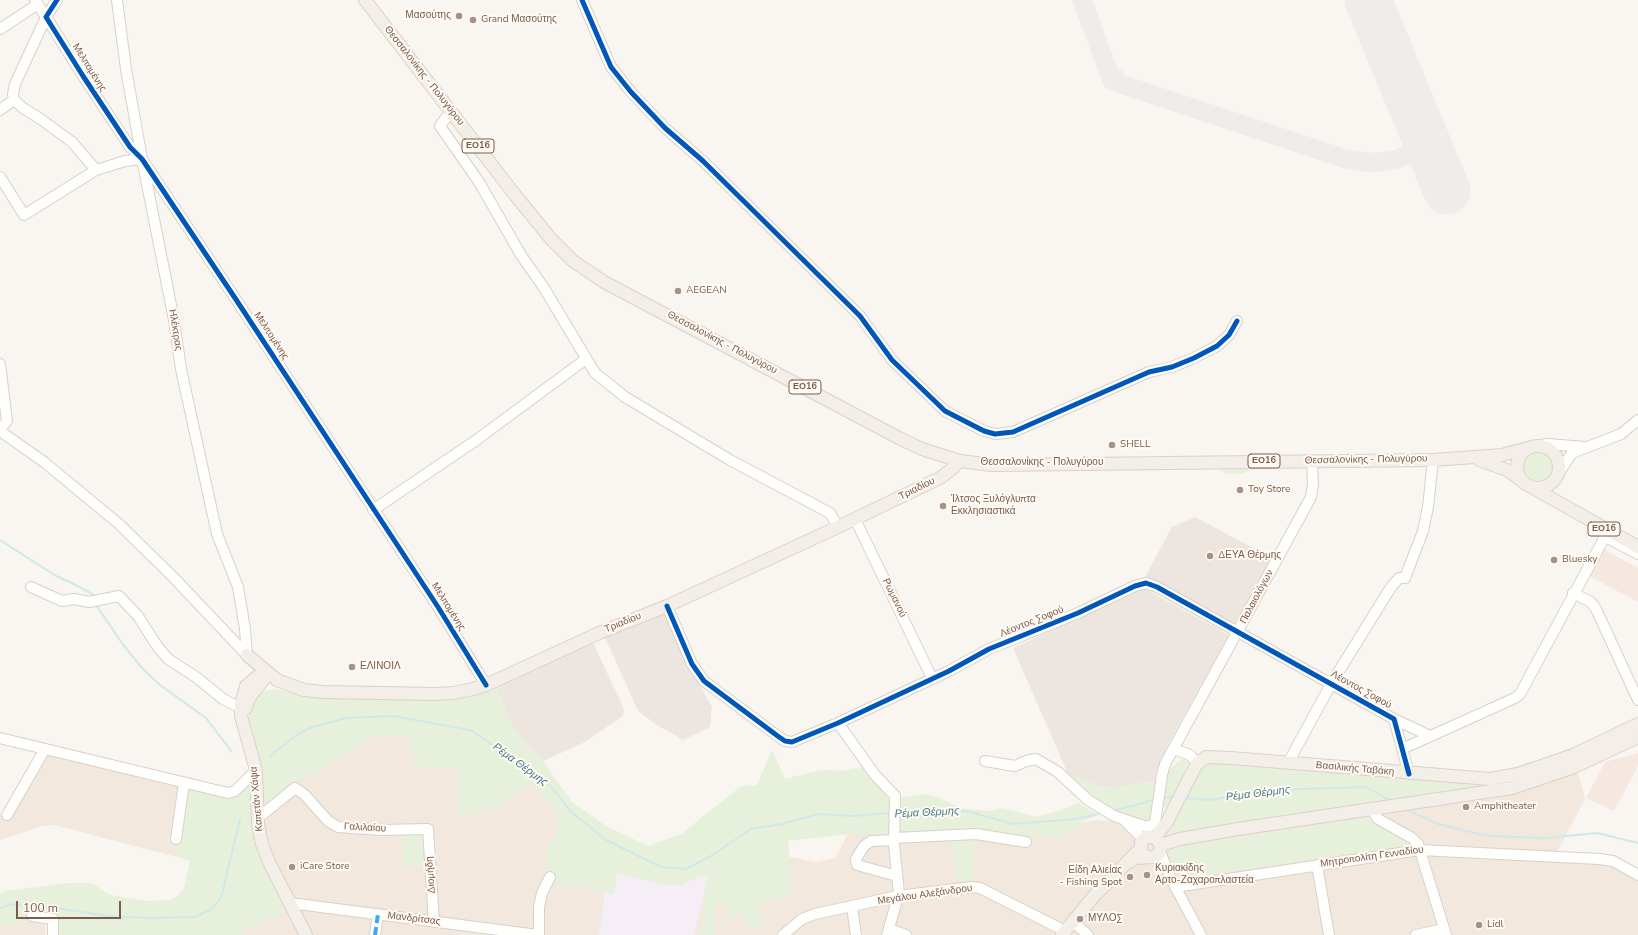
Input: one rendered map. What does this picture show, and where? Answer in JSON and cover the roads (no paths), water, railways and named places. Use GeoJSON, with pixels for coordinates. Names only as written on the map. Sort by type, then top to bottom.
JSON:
{"type":"FeatureCollection","features":[{"type":"Feature","properties":{"kind":"main road","name":"Θεσσαλονίκης - Πολυγύρου"},"geometry":{"type":"LineString","coordinates":[[365,0],[551,239],[587,271],[922,449],[959,461],[992,465],[1433,460],[1462,456],[1502,455],[1534,446]]}},
{"type":"Feature","properties":{"kind":"main road"},"geometry":{"type":"LineString","coordinates":[[1559,473],[1550,485],[1538,488],[1528,485],[1518,472],[1518,461],[1520,456],[1534,446],[1546,446],[1556,454],[1560,465],[1558,490],[1570,510]]}},
{"type":"Feature","properties":{"kind":"main road","name":"Θεσσαλονίκης - Πολυγύρου"},"geometry":{"type":"LineString","coordinates":[[1462,456],[1490,462],[1507,470],[1606,534],[1638,547]]}},
{"type":"Feature","properties":{"kind":"main road","name":"Τριαδίου"},"geometry":{"type":"LineString","coordinates":[[248,655],[266,673],[279,682],[299,689],[317,692],[436,694],[462,692],[486,685],[599,633],[667,606],[838,527],[940,478],[953,468],[959,461]]}},
{"type":"Feature","properties":{"kind":"main road"},"geometry":{"type":"LineString","coordinates":[[248,655],[250,689],[276,685],[279,682]]}},
{"type":"Feature","properties":{"kind":"main road","name":"Καπετάν Χάψα"},"geometry":{"type":"LineString","coordinates":[[266,673],[264,679],[250,689],[241,708],[256,770],[258,818],[261,838],[268,862],[306,935]]}},
{"type":"Feature","properties":{"kind":"main road","name":"Καπετάν Χάψα"},"geometry":{"type":"LineString","coordinates":[[244,725],[250,689]]}},
{"type":"Feature","properties":{"kind":"main road","name":"Βασιλικής Ταβάκη"},"geometry":{"type":"LineString","coordinates":[[1151,848],[1193,836],[1498,791],[1638,724]]}},
{"type":"Feature","properties":{"kind":"main road","name":"Βασιλικής Ταβάκη"},"geometry":{"type":"LineString","coordinates":[[1197,763],[1203,758],[1212,757],[1409,774],[1490,779],[1521,779],[1574,767],[1635,742]]}},
{"type":"Feature","properties":{"kind":"main road"},"geometry":{"type":"LineString","coordinates":[[1064,933],[1072,921],[1126,864],[1151,848],[1167,822],[1197,763]]}},
{"type":"Feature","properties":{"kind":"street"},"geometry":{"type":"LineString","coordinates":[[57,0],[46,17],[15,84],[13,94],[14,100],[23,108],[72,142],[96,170]]}},
{"type":"Feature","properties":{"kind":"street","name":"Ηλέκτρας"},"geometry":{"type":"LineString","coordinates":[[117,0],[126,70],[188,401],[217,534],[238,587],[248,655]]}},
{"type":"Feature","properties":{"kind":"street"},"geometry":{"type":"LineString","coordinates":[[582,0],[611,67],[631,92],[666,128],[709,167],[860,316],[892,360],[946,412],[984,431],[995,434],[1013,432],[1149,372],[1172,367],[1194,358],[1217,346],[1229,335],[1237,321]]}},
{"type":"Feature","properties":{"kind":"street"},"geometry":{"type":"LineString","coordinates":[[0,28],[37,2]]}},
{"type":"Feature","properties":{"kind":"street","name":"Μελπομένης"},"geometry":{"type":"LineString","coordinates":[[37,2],[130,147],[142,159],[235,298],[438,607],[486,685]]}},
{"type":"Feature","properties":{"kind":"street"},"geometry":{"type":"LineString","coordinates":[[0,110],[14,100]]}},
{"type":"Feature","properties":{"kind":"street"},"geometry":{"type":"LineString","coordinates":[[451,111],[440,126],[479,182],[521,254],[595,373],[625,397],[730,460],[830,513],[838,527]]}},
{"type":"Feature","properties":{"kind":"street"},"geometry":{"type":"LineString","coordinates":[[0,177],[24,215],[96,170],[125,161],[142,159]]}},
{"type":"Feature","properties":{"kind":"street"},"geometry":{"type":"LineString","coordinates":[[374,510],[475,441],[586,359]]}},
{"type":"Feature","properties":{"kind":"street"},"geometry":{"type":"LineString","coordinates":[[0,364],[7,421],[0,430],[44,462],[119,524],[173,577],[248,655]]}},
{"type":"Feature","properties":{"kind":"street"},"geometry":{"type":"LineString","coordinates":[[1559,473],[1572,453],[1621,434],[1638,420]]}},
{"type":"Feature","properties":{"kind":"street"},"geometry":{"type":"LineString","coordinates":[[1534,446],[1548,444],[1585,447]]}},
{"type":"Feature","properties":{"kind":"street"},"geometry":{"type":"LineString","coordinates":[[1288,763],[1331,684],[1391,587],[1399,578],[1405,578],[1423,531],[1428,507],[1433,460]]}},
{"type":"Feature","properties":{"kind":"street","name":"Παλαιολόγων"},"geometry":{"type":"LineString","coordinates":[[1119,817],[1148,827],[1155,823],[1165,764],[1311,497],[1314,484],[1312,461]]}},
{"type":"Feature","properties":{"kind":"street","name":"Ρωμανού"},"geometry":{"type":"LineString","coordinates":[[855,519],[932,678]]}},
{"type":"Feature","properties":{"kind":"street"},"geometry":{"type":"LineString","coordinates":[[1402,749],[1515,698],[1520,694],[1606,534],[1638,554]]}},
{"type":"Feature","properties":{"kind":"street","name":"Λέοντος Σοφού"},"geometry":{"type":"LineString","coordinates":[[667,606],[697,672],[710,685],[778,737],[785,741],[792,742],[838,723],[989,649],[1078,613],[1135,586],[1146,583],[1157,587],[1394,719],[1409,774]]}},
{"type":"Feature","properties":{"kind":"street"},"geometry":{"type":"LineString","coordinates":[[31,587],[62,601],[74,599],[89,602],[119,596],[138,616],[157,646],[168,659],[196,677],[223,699],[241,708]]}},
{"type":"Feature","properties":{"kind":"street"},"geometry":{"type":"LineString","coordinates":[[1573,593],[1592,602],[1638,700]]}},
{"type":"Feature","properties":{"kind":"street"},"geometry":{"type":"LineString","coordinates":[[1394,719],[1430,736]]}},
{"type":"Feature","properties":{"kind":"street"},"geometry":{"type":"LineString","coordinates":[[838,723],[875,775],[895,796],[896,804],[894,835],[898,896],[888,932],[906,935]]}},
{"type":"Feature","properties":{"kind":"street"},"geometry":{"type":"LineString","coordinates":[[0,738],[184,783],[232,793],[256,770]]}},
{"type":"Feature","properties":{"kind":"street"},"geometry":{"type":"LineString","coordinates":[[7,815],[45,749]]}},
{"type":"Feature","properties":{"kind":"street"},"geometry":{"type":"LineString","coordinates":[[1174,749],[1190,755],[1197,763]]}},
{"type":"Feature","properties":{"kind":"street"},"geometry":{"type":"LineString","coordinates":[[985,761],[1015,766],[1026,761],[1036,760],[1058,772],[1088,800],[1100,808],[1119,817],[1151,848],[1170,877],[1201,935]]}},
{"type":"Feature","properties":{"kind":"street"},"geometry":{"type":"LineString","coordinates":[[176,839],[184,783]]}},
{"type":"Feature","properties":{"kind":"street","name":"Γαλιλαίου"},"geometry":{"type":"LineString","coordinates":[[258,818],[295,788],[309,798],[328,822],[338,827],[381,830],[428,829]]}},
{"type":"Feature","properties":{"kind":"street"},"geometry":{"type":"LineString","coordinates":[[1376,808],[1378,819],[1412,838],[1420,850],[1445,932],[1416,935]]}},
{"type":"Feature","properties":{"kind":"street","name":"Διομήδη"},"geometry":{"type":"LineString","coordinates":[[428,829],[434,922]]}},
{"type":"Feature","properties":{"kind":"street"},"geometry":{"type":"LineString","coordinates":[[897,876],[857,865],[856,859],[864,846],[871,842],[894,835],[976,834],[1026,842]]}},
{"type":"Feature","properties":{"kind":"street","name":"Μητροπολίτη Γενναδίου"},"geometry":{"type":"LineString","coordinates":[[1175,887],[1420,850],[1598,859],[1613,861],[1638,875]]}},
{"type":"Feature","properties":{"kind":"street"},"geometry":{"type":"LineString","coordinates":[[1317,865],[1329,935]]}},
{"type":"Feature","properties":{"kind":"street"},"geometry":{"type":"LineString","coordinates":[[538,935],[538,907],[542,893],[550,878]]}},
{"type":"Feature","properties":{"kind":"street","name":"Μεγάλου Αλεξάνδρου"},"geometry":{"type":"LineString","coordinates":[[783,935],[808,916],[898,896],[966,887],[980,888],[1064,933]]}},
{"type":"Feature","properties":{"kind":"street","name":"Μανδρίτσας"},"geometry":{"type":"LineString","coordinates":[[290,903],[434,922],[474,931],[538,935]]}},
{"type":"Feature","properties":{"kind":"street"},"geometry":{"type":"LineString","coordinates":[[852,907],[856,935]]}},
{"type":"Feature","properties":{"kind":"street"},"geometry":{"type":"LineString","coordinates":[[375,935],[378,914]]}},
{"type":"Feature","properties":{"kind":"street"},"geometry":{"type":"LineString","coordinates":[[32,916],[52,919],[53,935]]}},
{"type":"Feature","properties":{"kind":"street"},"geometry":{"type":"LineString","coordinates":[[1072,921],[1088,935]]}},
{"type":"Feature","properties":{"kind":"waterway"},"geometry":{"type":"LineString","coordinates":[[0,540],[56,576],[94,595],[95,599]]}},
{"type":"Feature","properties":{"kind":"waterway"},"geometry":{"type":"LineString","coordinates":[[96,605],[124,646],[142,668],[160,685],[206,718],[232,752]]}},
{"type":"Feature","properties":{"kind":"waterway","name":"Ρέμα Θέρμης"},"geometry":{"type":"LineString","coordinates":[[270,756],[298,734],[310,728],[346,718],[393,716],[470,730],[530,769],[550,785],[571,812],[606,840],[661,867],[686,869],[711,856],[751,829],[782,824],[819,814],[853,816],[891,813]]}},
{"type":"Feature","properties":{"kind":"waterway","name":"Ρέμα Θέρμης"},"geometry":{"type":"LineString","coordinates":[[1184,798],[1210,800],[1271,790],[1366,787],[1391,801]]}},
{"type":"Feature","properties":{"kind":"waterway","name":"Ρέμα Θέρμης"},"geometry":{"type":"LineString","coordinates":[[1162,798],[1174,797]]}},
{"type":"Feature","properties":{"kind":"waterway","name":"Ρέμα Θέρμης"},"geometry":{"type":"LineString","coordinates":[[1112,811],[1154,800]]}},
{"type":"Feature","properties":{"kind":"waterway","name":"Ρέμα Θέρμης"},"geometry":{"type":"LineString","coordinates":[[1405,809],[1438,824],[1487,836],[1545,838],[1597,833],[1638,843]]}},
{"type":"Feature","properties":{"kind":"waterway","name":"Ρέμα Θέρμης"},"geometry":{"type":"LineString","coordinates":[[897,814],[921,816],[966,811],[1013,824],[1076,819],[1102,813]]}},
{"type":"Feature","properties":{"kind":"waterway"},"geometry":{"type":"LineString","coordinates":[[0,908],[14,904],[63,909],[108,916],[148,918],[196,917],[211,909],[221,898],[240,819]]}},
{"type":"Feature","properties":{"kind":"place","name":"Μασούτης"},"geometry":{"type":"Point","coordinates":[459,16]}},
{"type":"Feature","properties":{"kind":"place","name":"Grand Μασούτης"},"geometry":{"type":"Point","coordinates":[473,20]}},
{"type":"Feature","properties":{"kind":"place","name":"AEGEAN"},"geometry":{"type":"Point","coordinates":[678,291]}},
{"type":"Feature","properties":{"kind":"place","name":"SHELL"},"geometry":{"type":"Point","coordinates":[1112,445]}},
{"type":"Feature","properties":{"kind":"place","name":"Toy Store"},"geometry":{"type":"Point","coordinates":[1240,490]}},
{"type":"Feature","properties":{"kind":"place","name":"Ίλτσος Ξυλόγλυπτα Εκκλησιαστικά"},"geometry":{"type":"Point","coordinates":[943,506]}},
{"type":"Feature","properties":{"kind":"place","name":"ΔΕΥΑ Θέρμης"},"geometry":{"type":"Point","coordinates":[1210,556]}},
{"type":"Feature","properties":{"kind":"place","name":"Bluesky"},"geometry":{"type":"Point","coordinates":[1554,560]}},
{"type":"Feature","properties":{"kind":"place","name":"ΕΛΙΝΟΙΛ"},"geometry":{"type":"Point","coordinates":[352,667]}},
{"type":"Feature","properties":{"kind":"place","name":"Amphitheater"},"geometry":{"type":"Point","coordinates":[1466,807]}},
{"type":"Feature","properties":{"kind":"place","name":"iCare Store"},"geometry":{"type":"Point","coordinates":[292,867]}},
{"type":"Feature","properties":{"kind":"place","name":"Κυριακίδης Αρτο-Ζαχαροπλαστεία"},"geometry":{"type":"Point","coordinates":[1147,875]}},
{"type":"Feature","properties":{"kind":"place","name":"Είδη Αλιείας - Fishing Spot"},"geometry":{"type":"Point","coordinates":[1130,877]}},
{"type":"Feature","properties":{"kind":"place","name":"ΜΥΛΟΣ"},"geometry":{"type":"Point","coordinates":[1080,919]}},
{"type":"Feature","properties":{"kind":"place","name":"Lidl"},"geometry":{"type":"Point","coordinates":[1479,925]}}]}
